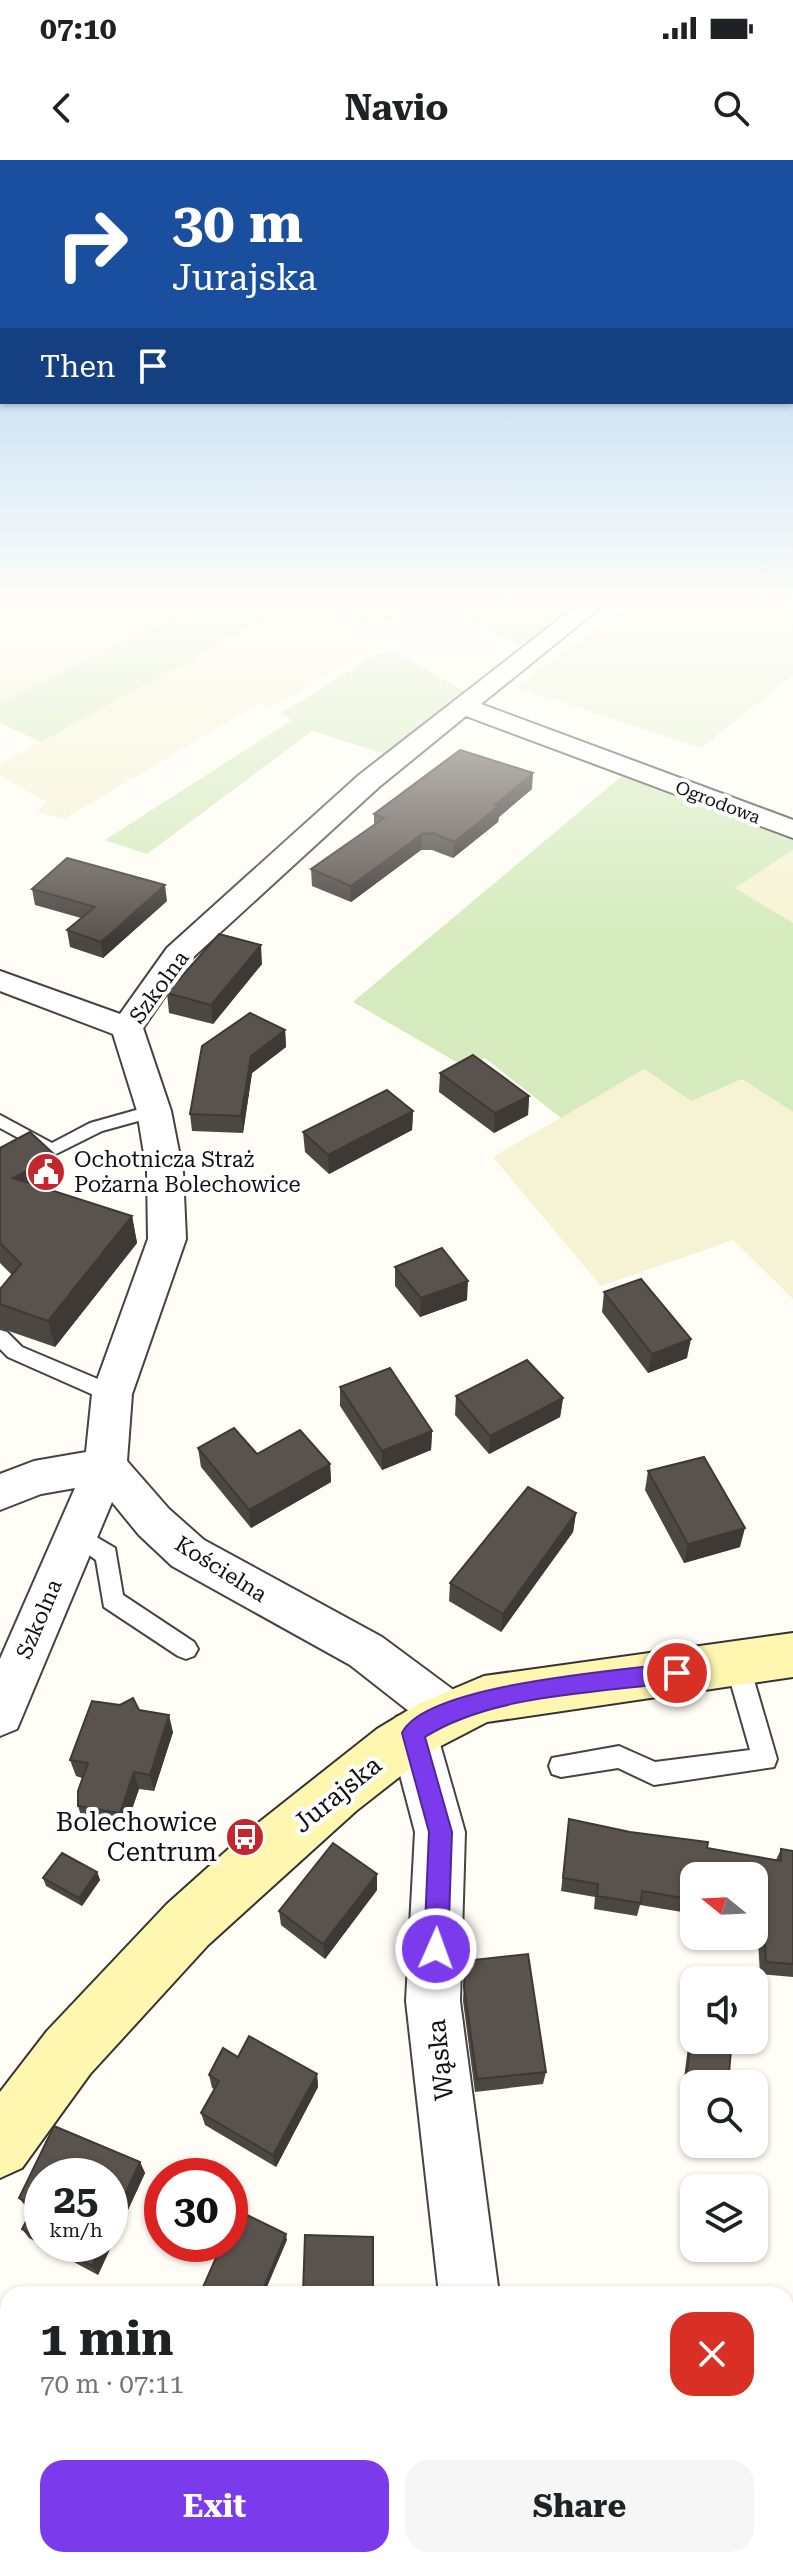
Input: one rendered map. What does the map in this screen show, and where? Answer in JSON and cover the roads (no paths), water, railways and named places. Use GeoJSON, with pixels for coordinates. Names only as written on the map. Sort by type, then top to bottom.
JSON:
{"type":"FeatureCollection","features":[{"type":"Feature","properties":{"kind":"street","name":"Szkolna"},"geometry":{"type":"LineString","coordinates":[[0,1714],[106,1465],[112,1394],[167,1239],[165,1172],[154,1111],[127,1028],[178,955],[369,781],[450,715]]}},
{"type":"Feature","properties":{"kind":"street","name":"Ogrodowa"},"geometry":{"type":"LineString","coordinates":[[487,715],[793,830]]}},
{"type":"Feature","properties":{"kind":"street"},"geometry":{"type":"LineString","coordinates":[[0,980],[127,1028]]}},
{"type":"Feature","properties":{"kind":"street"},"geometry":{"type":"LineString","coordinates":[[0,1493],[34,1478],[106,1465]]}},
{"type":"Feature","properties":{"kind":"street","name":"Kościelna"},"geometry":{"type":"LineString","coordinates":[[106,1465],[154,1522],[188,1553],[366,1651],[429,1723]]}},
{"type":"Feature","properties":{"kind":"street","name":"Jurajska"},"geometry":{"type":"LineString","coordinates":[[8,2118],[204,1910],[283,1837],[429,1723],[484,1699],[793,1655]]}},
{"type":"Feature","properties":{"kind":"street","name":"Wąska"},"geometry":{"type":"LineString","coordinates":[[429,1723],[440,1832],[433,2001],[468,2286]]}},
{"type":"Feature","properties":{"kind":"lane"},"geometry":{"type":"LineString","coordinates":[[0,1121],[52,1150],[96,1127],[154,1111]]}},
{"type":"Feature","properties":{"kind":"lane"},"geometry":{"type":"LineString","coordinates":[[0,1337],[15,1352],[112,1394]]}},
{"type":"Feature","properties":{"kind":"lane"},"geometry":{"type":"LineString","coordinates":[[76,1534],[107,1555],[112,1600],[186,1649]]}},
{"type":"Feature","properties":{"kind":"lane"},"geometry":{"type":"LineString","coordinates":[[561,1766],[619,1757],[654,1774],[765,1759],[737,1663]]}},
{"type":"Feature","properties":{"kind":"place","name":"Ochotnicza Straż Pożarna Bolechowice"},"geometry":{"type":"Point","coordinates":[46,1172]}},
{"type":"Feature","properties":{"kind":"place","name":"Bolechowice Centrum"},"geometry":{"type":"Point","coordinates":[245,1837]}}]}
